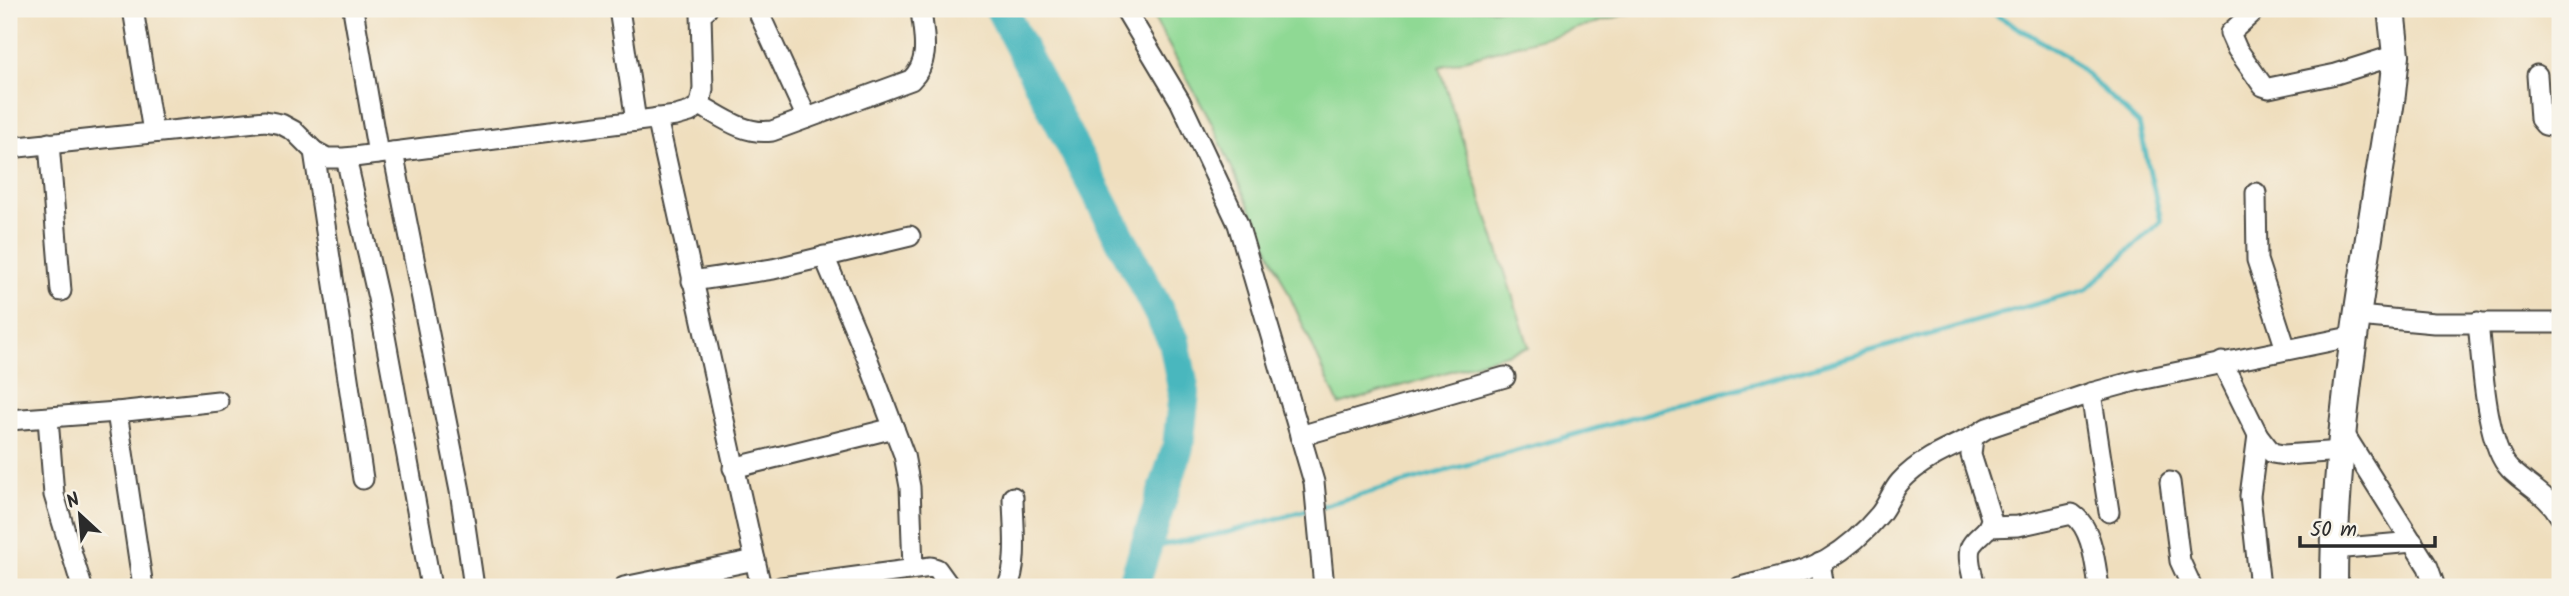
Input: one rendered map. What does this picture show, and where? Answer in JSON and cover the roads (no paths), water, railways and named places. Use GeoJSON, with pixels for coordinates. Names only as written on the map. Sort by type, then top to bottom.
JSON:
{"type":"FeatureCollection","features":[{"type":"Feature","properties":{"kind":"street"},"geometry":{"type":"LineString","coordinates":[[133,9],[153,132]]}},
{"type":"Feature","properties":{"kind":"street"},"geometry":{"type":"LineString","coordinates":[[353,9],[460,491],[471,585]]}},
{"type":"Feature","properties":{"kind":"street"},"geometry":{"type":"LineString","coordinates":[[619,9],[636,121]]}},
{"type":"Feature","properties":{"kind":"street"},"geometry":{"type":"LineString","coordinates":[[9,148],[265,121],[281,124],[295,131],[314,151],[327,158],[346,158],[690,113],[700,105],[703,89],[701,14],[707,9]]}},
{"type":"Feature","properties":{"kind":"street"},"geometry":{"type":"LineString","coordinates":[[757,9],[807,118]]}},
{"type":"Feature","properties":{"kind":"street"},"geometry":{"type":"LineString","coordinates":[[700,105],[742,128],[759,133],[772,131],[911,80],[921,70],[924,62],[921,9]]}},
{"type":"Feature","properties":{"kind":"street"},"geometry":{"type":"LineString","coordinates":[[1125,9],[1180,101],[1238,224],[1314,482],[1324,587]]}},
{"type":"Feature","properties":{"kind":"street"},"geometry":{"type":"LineString","coordinates":[[2251,9],[2251,14],[2230,33],[2237,50],[2263,86],[2269,88],[2336,74],[2396,55]]}},
{"type":"Feature","properties":{"kind":"street"},"geometry":{"type":"LineString","coordinates":[[2334,587],[2334,549],[2343,442],[2396,55],[2391,9]]}},
{"type":"Feature","properties":{"kind":"street"},"geometry":{"type":"LineString","coordinates":[[2538,75],[2540,119],[2545,125],[2560,128]]}},
{"type":"Feature","properties":{"kind":"street"},"geometry":{"type":"LineString","coordinates":[[657,118],[761,587]]}},
{"type":"Feature","properties":{"kind":"street"},"geometry":{"type":"LineString","coordinates":[[49,144],[61,291]]}},
{"type":"Feature","properties":{"kind":"street"},"geometry":{"type":"LineString","coordinates":[[314,151],[363,479]]}},
{"type":"Feature","properties":{"kind":"street"},"geometry":{"type":"LineString","coordinates":[[346,158],[378,298],[431,587]]}},
{"type":"Feature","properties":{"kind":"street"},"geometry":{"type":"LineString","coordinates":[[2256,193],[2257,260],[2286,349]]}},
{"type":"Feature","properties":{"kind":"street"},"geometry":{"type":"LineString","coordinates":[[692,281],[773,269],[910,236]]}},
{"type":"Feature","properties":{"kind":"street"},"geometry":{"type":"LineString","coordinates":[[824,256],[868,360],[909,475],[913,568]]}},
{"type":"Feature","properties":{"kind":"street"},"geometry":{"type":"LineString","coordinates":[[2478,323],[2487,398],[2498,453],[2509,468],[2554,505],[2560,516]]}},
{"type":"Feature","properties":{"kind":"street"},"geometry":{"type":"LineString","coordinates":[[1740,587],[1820,563],[1845,547],[1881,513],[1905,477],[1933,455],[1987,428],[2091,393],[2286,349],[2357,326],[2560,323]]}},
{"type":"Feature","properties":{"kind":"street"},"geometry":{"type":"LineString","coordinates":[[2222,362],[2258,435],[2272,453],[2284,455],[2343,442]]}},
{"type":"Feature","properties":{"kind":"street"},"geometry":{"type":"LineString","coordinates":[[1300,436],[1505,377]]}},
{"type":"Feature","properties":{"kind":"street"},"geometry":{"type":"LineString","coordinates":[[2091,393],[2109,512]]}},
{"type":"Feature","properties":{"kind":"street"},"geometry":{"type":"LineString","coordinates":[[9,420],[218,401]]}},
{"type":"Feature","properties":{"kind":"street"},"geometry":{"type":"LineString","coordinates":[[117,412],[143,587]]}},
{"type":"Feature","properties":{"kind":"street"},"geometry":{"type":"LineString","coordinates":[[48,418],[54,495],[82,587]]}},
{"type":"Feature","properties":{"kind":"street"},"geometry":{"type":"LineString","coordinates":[[733,468],[894,428]]}},
{"type":"Feature","properties":{"kind":"street"},"geometry":{"type":"LineString","coordinates":[[2258,435],[2250,496],[2260,587]]}},
{"type":"Feature","properties":{"kind":"street"},"geometry":{"type":"LineString","coordinates":[[1973,437],[1971,455],[1991,518],[1990,527],[1971,545],[1969,553],[1975,587]]}},
{"type":"Feature","properties":{"kind":"street"},"geometry":{"type":"LineString","coordinates":[[2343,442],[2413,542],[2428,567],[2435,587]]}},
{"type":"Feature","properties":{"kind":"street"},"geometry":{"type":"LineString","coordinates":[[2170,482],[2180,561],[2192,587]]}},
{"type":"Feature","properties":{"kind":"street"},"geometry":{"type":"LineString","coordinates":[[1007,587],[1011,581],[1013,565],[1013,497]]}},
{"type":"Feature","properties":{"kind":"street"},"geometry":{"type":"LineString","coordinates":[[1990,527],[2018,526],[2072,514],[2078,518],[2091,544],[2099,587]]}},
{"type":"Feature","properties":{"kind":"street"},"geometry":{"type":"LineString","coordinates":[[2334,549],[2413,542]]}},
{"type":"Feature","properties":{"kind":"street"},"geometry":{"type":"LineString","coordinates":[[624,587],[755,560]]}},
{"type":"Feature","properties":{"kind":"street"},"geometry":{"type":"LineString","coordinates":[[1820,563],[1824,587]]}},
{"type":"Feature","properties":{"kind":"street"},"geometry":{"type":"LineString","coordinates":[[781,587],[931,567],[937,569],[950,587]]}},
{"type":"Feature","properties":{"kind":"waterway"},"geometry":{"type":"LineString","coordinates":[[1001,9],[1174,341],[1184,393],[1178,447],[1133,587]]}},
{"type":"Feature","properties":{"kind":"waterway"},"geometry":{"type":"LineString","coordinates":[[1148,548],[1229,532],[2086,290],[2161,221],[2139,124],[2068,57],[1986,9]]}}]}
